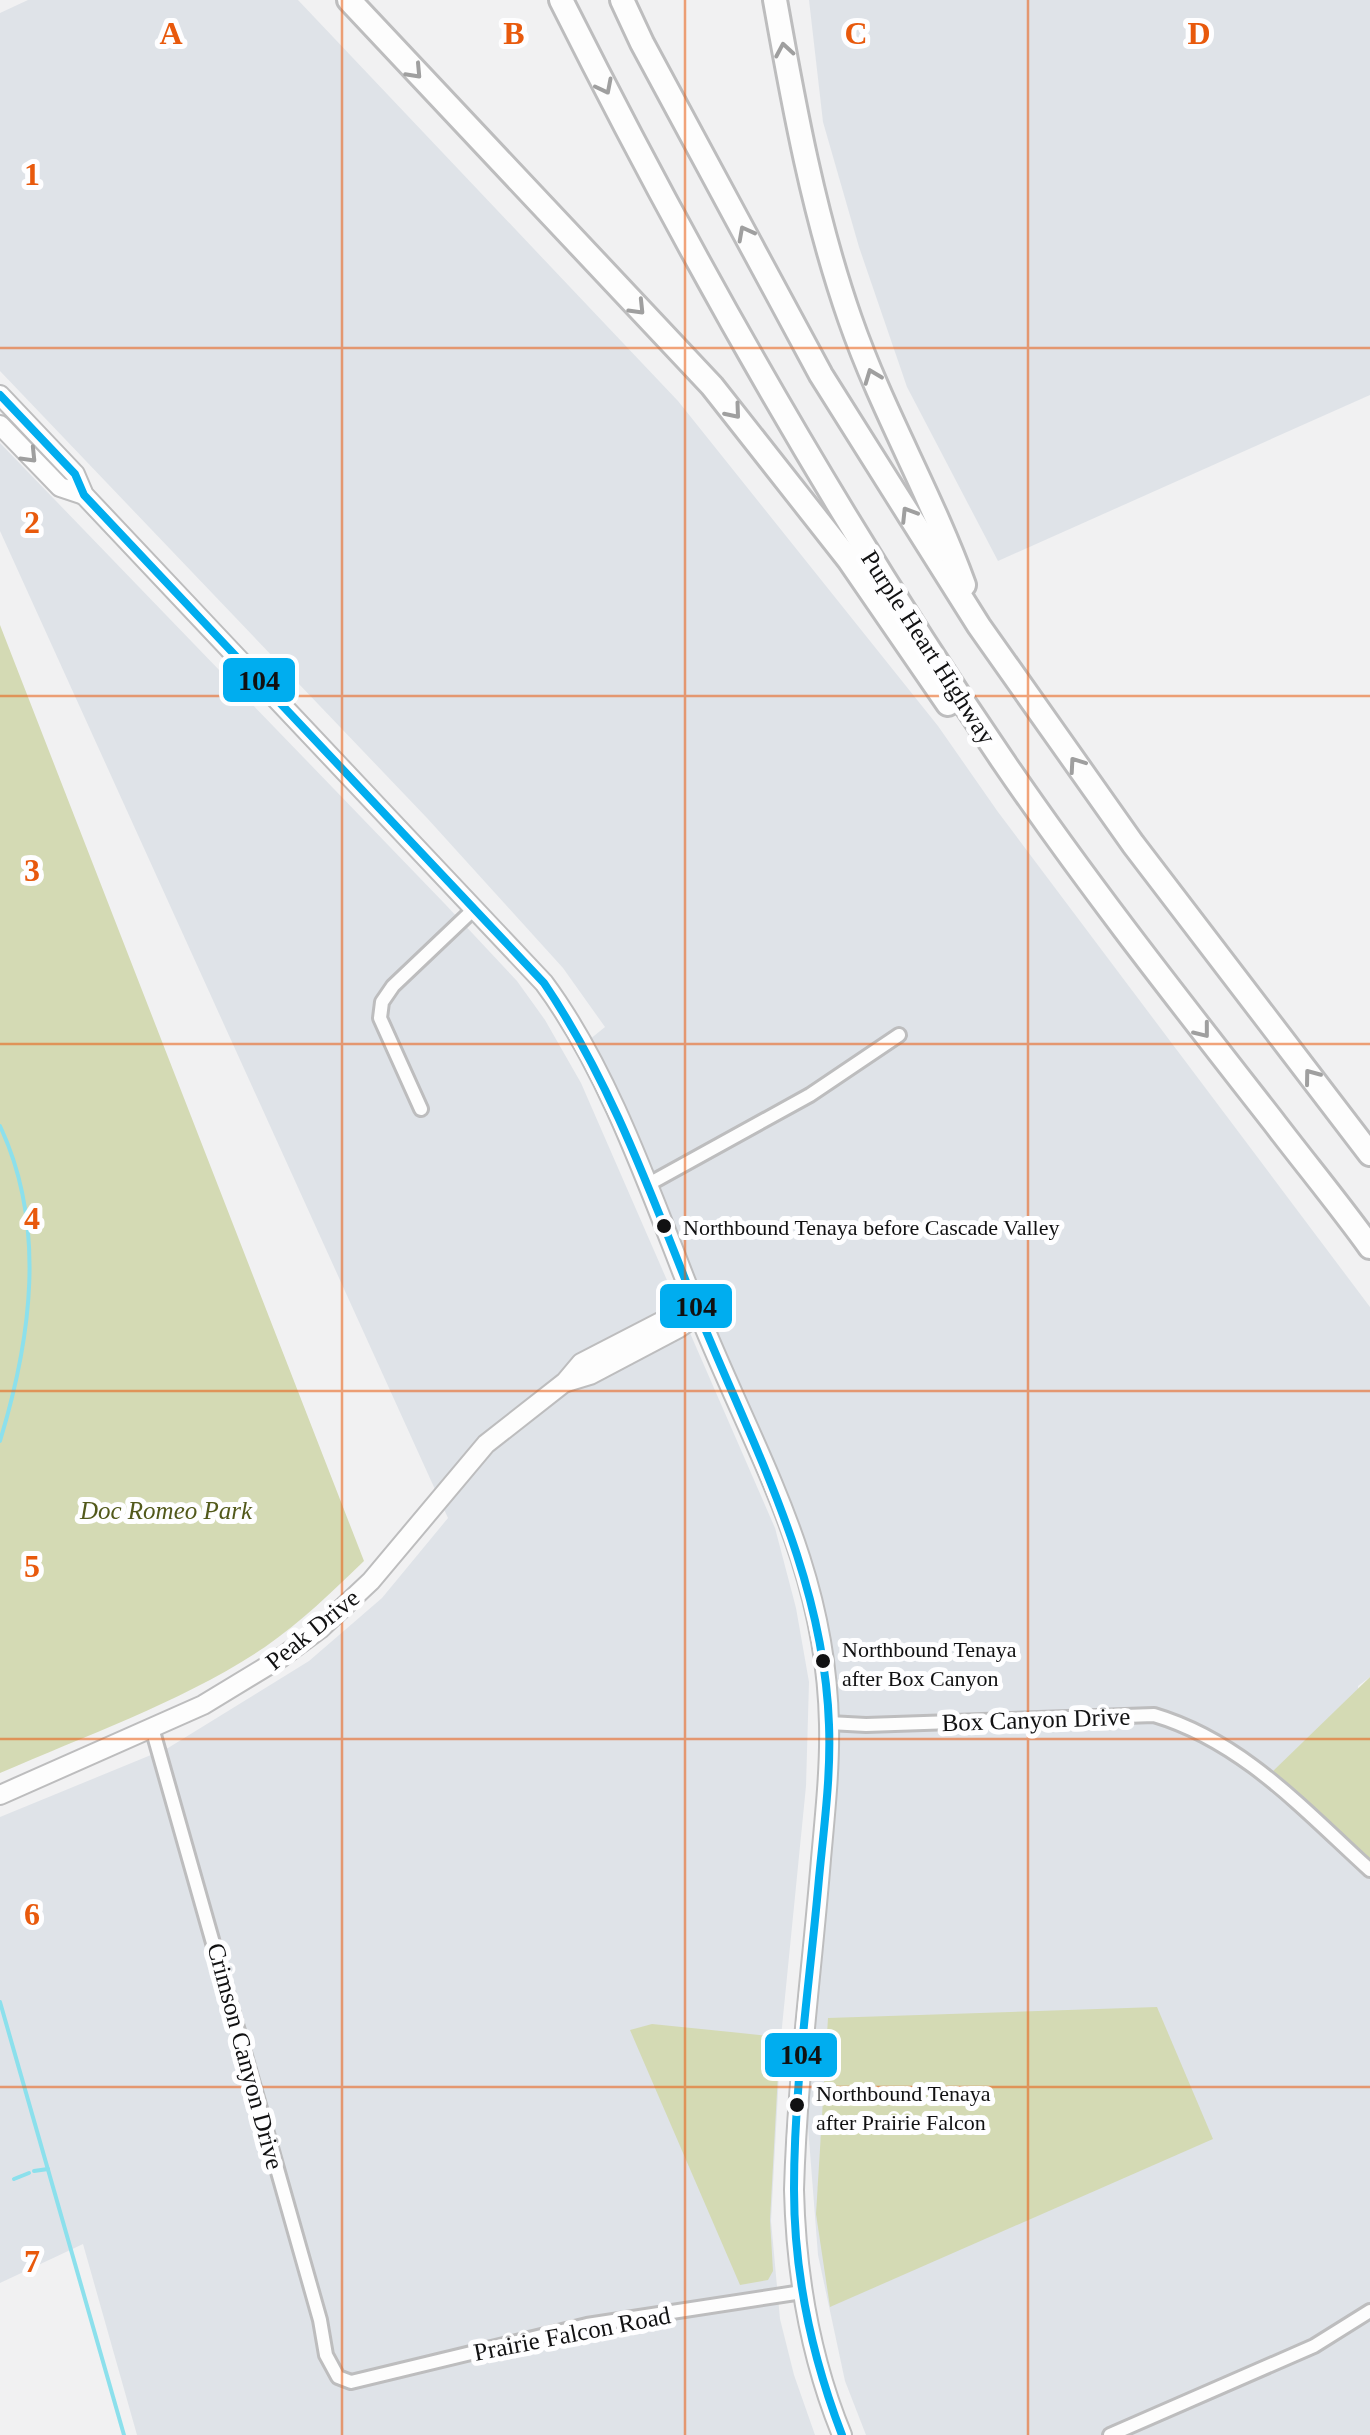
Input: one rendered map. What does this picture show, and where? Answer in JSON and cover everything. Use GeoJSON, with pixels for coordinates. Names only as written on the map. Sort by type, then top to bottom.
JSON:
{"type":"FeatureCollection","features":[{"type":"Feature","properties":{"kind":"highway"},"geometry":{"type":"LineString","coordinates":[[350,0],[738,417],[849,560],[1091,906],[1143,954]]}},
{"type":"Feature","properties":{"kind":"highway","name":"Purple Heart Highway"},"geometry":{"type":"LineString","coordinates":[[561,0],[766,386],[879,571],[1002,759],[1143,954],[1370,1247]]}},
{"type":"Feature","properties":{"kind":"highway"},"geometry":{"type":"LineString","coordinates":[[622,0],[821,375],[979,626],[1132,844],[1370,1154]]}},
{"type":"Feature","properties":{"kind":"highway"},"geometry":{"type":"LineString","coordinates":[[775,0],[800,132],[829,252],[850,318],[875,385],[947,538],[979,626]]}},
{"type":"Feature","properties":{"kind":"main road"},"geometry":{"type":"LineString","coordinates":[[0,395],[75,474],[84,495],[544,983],[564,1010],[598,1074],[773,1477],[797,1541],[822,1644],[830,1723],[795,2152],[795,2234],[802,2292],[820,2370],[842,2435]]}},
{"type":"Feature","properties":{"kind":"main road"},"geometry":{"type":"LineString","coordinates":[[0,425],[60,487],[84,495]]}},
{"type":"Feature","properties":{"kind":"main road","name":"Peak Drive"},"geometry":{"type":"LineString","coordinates":[[0,1795],[203,1706],[253,1677],[320,1629],[388,1562],[473,1457],[513,1420],[565,1382],[590,1375],[699,1314]]}},
{"type":"Feature","properties":{"kind":"street"},"geometry":{"type":"LineString","coordinates":[[420,1110],[380,1018],[382,1002],[393,986],[474,909]]}},
{"type":"Feature","properties":{"kind":"street"},"geometry":{"type":"LineString","coordinates":[[646,1185],[773,1117],[899,1035]]}},
{"type":"Feature","properties":{"kind":"street","name":"Box Canyon Drive"},"geometry":{"type":"LineString","coordinates":[[830,1723],[1154,1715],[1186,1725],[1230,1748],[1370,1870]]}},
{"type":"Feature","properties":{"kind":"street","name":"Crimson Canyon Drive"},"geometry":{"type":"LineString","coordinates":[[152,1728],[315,2302],[326,2354],[331,2369],[344,2380]]}},
{"type":"Feature","properties":{"kind":"street","name":"Prairie Falcon Road"},"geometry":{"type":"LineString","coordinates":[[344,2380],[381,2376],[587,2325],[802,2292]]}},
{"type":"Feature","properties":{"kind":"street"},"geometry":{"type":"LineString","coordinates":[[1110,2435],[1314,2346],[1369,2310]]}},
{"type":"Feature","properties":{"kind":"shaded area"},"geometry":{"type":"Polygon","coordinates":[[[28,0],[298,0],[678,401],[938,726],[998,812],[1370,1307],[1370,1677],[1358,1686],[1370,1870],[1370,2435],[866,2435],[845,2381],[818,2255],[803,2062],[827,1788],[811,1591],[584,1044],[605,1027],[563,968],[427,818],[0,371],[0,13],[28,0]]]}},
{"type":"Feature","properties":{"kind":"shaded area"},"geometry":{"type":"Polygon","coordinates":[[[809,0],[1370,0],[1370,395],[998,561],[907,387],[859,247],[823,122],[809,0]]]}},
{"type":"Feature","properties":{"kind":"shaded area"},"geometry":{"type":"Polygon","coordinates":[[[0,443],[445,904],[517,981],[545,1020],[581,1083],[775,1528],[796,1608],[809,1682],[806,1786],[781,2037],[771,2221],[780,2319],[815,2435],[137,2435],[83,2244],[0,2283],[0,1817],[168,1748],[309,1661],[382,1598],[448,1518],[0,531],[0,443]]]}},
{"type":"Feature","properties":{"kind":"green space","name":"Doc Romeo Park"},"geometry":{"type":"Polygon","coordinates":[[[0,625],[364,1561],[291,1627],[234,1666],[136,1716],[0,1773],[0,625]]]}},
{"type":"Feature","properties":{"kind":"green space"},"geometry":{"type":"Polygon","coordinates":[[[1370,1677],[1370,1870],[1267,1777],[1370,1677]]]}},
{"type":"Feature","properties":{"kind":"green space"},"geometry":{"type":"Polygon","coordinates":[[[1157,2007],[1213,2139],[830,2307],[816,2214],[828,2018],[1157,2007]]]}},
{"type":"Feature","properties":{"kind":"green space"},"geometry":{"type":"Polygon","coordinates":[[[652,2024],[780,2037],[770,2220],[773,2271],[768,2280],[740,2285],[630,2030],[652,2024]]]}},
{"type":"Feature","properties":{"kind":"waterway"},"geometry":{"type":"LineString","coordinates":[[0,1126],[15,1164],[29,1243],[26,1323],[0,1441]]}},
{"type":"Feature","properties":{"kind":"waterway"},"geometry":{"type":"LineString","coordinates":[[0,2002],[124,2435]]}},
{"type":"Feature","properties":{"kind":"waterway"},"geometry":{"type":"LineString","coordinates":[[34,2171],[48,2169]]}},
{"type":"Feature","properties":{"kind":"waterway"},"geometry":{"type":"LineString","coordinates":[[14,2179],[29,2173]]}},
{"type":"Feature","properties":{"kind":"transit line","name":"104"},"geometry":{"type":"LineString","coordinates":[[0,395],[75,474],[84,495],[544,983],[611,1102],[763,1464],[783,1514],[814,1617],[829,1725],[827,1801],[800,2072],[794,2189],[797,2252],[807,2314],[842,2435]]}},
{"type":"Feature","properties":{"kind":"place","name":"Northbound Tenaya before Cascade Valley"},"geometry":{"type":"Point","coordinates":[664,1226]}},
{"type":"Feature","properties":{"kind":"place","name":"Northbound Tenaya after Box Canyon"},"geometry":{"type":"Point","coordinates":[823,1661]}},
{"type":"Feature","properties":{"kind":"place","name":"Northbound Tenaya after Prairie Falcon"},"geometry":{"type":"Point","coordinates":[797,2105]}}]}
